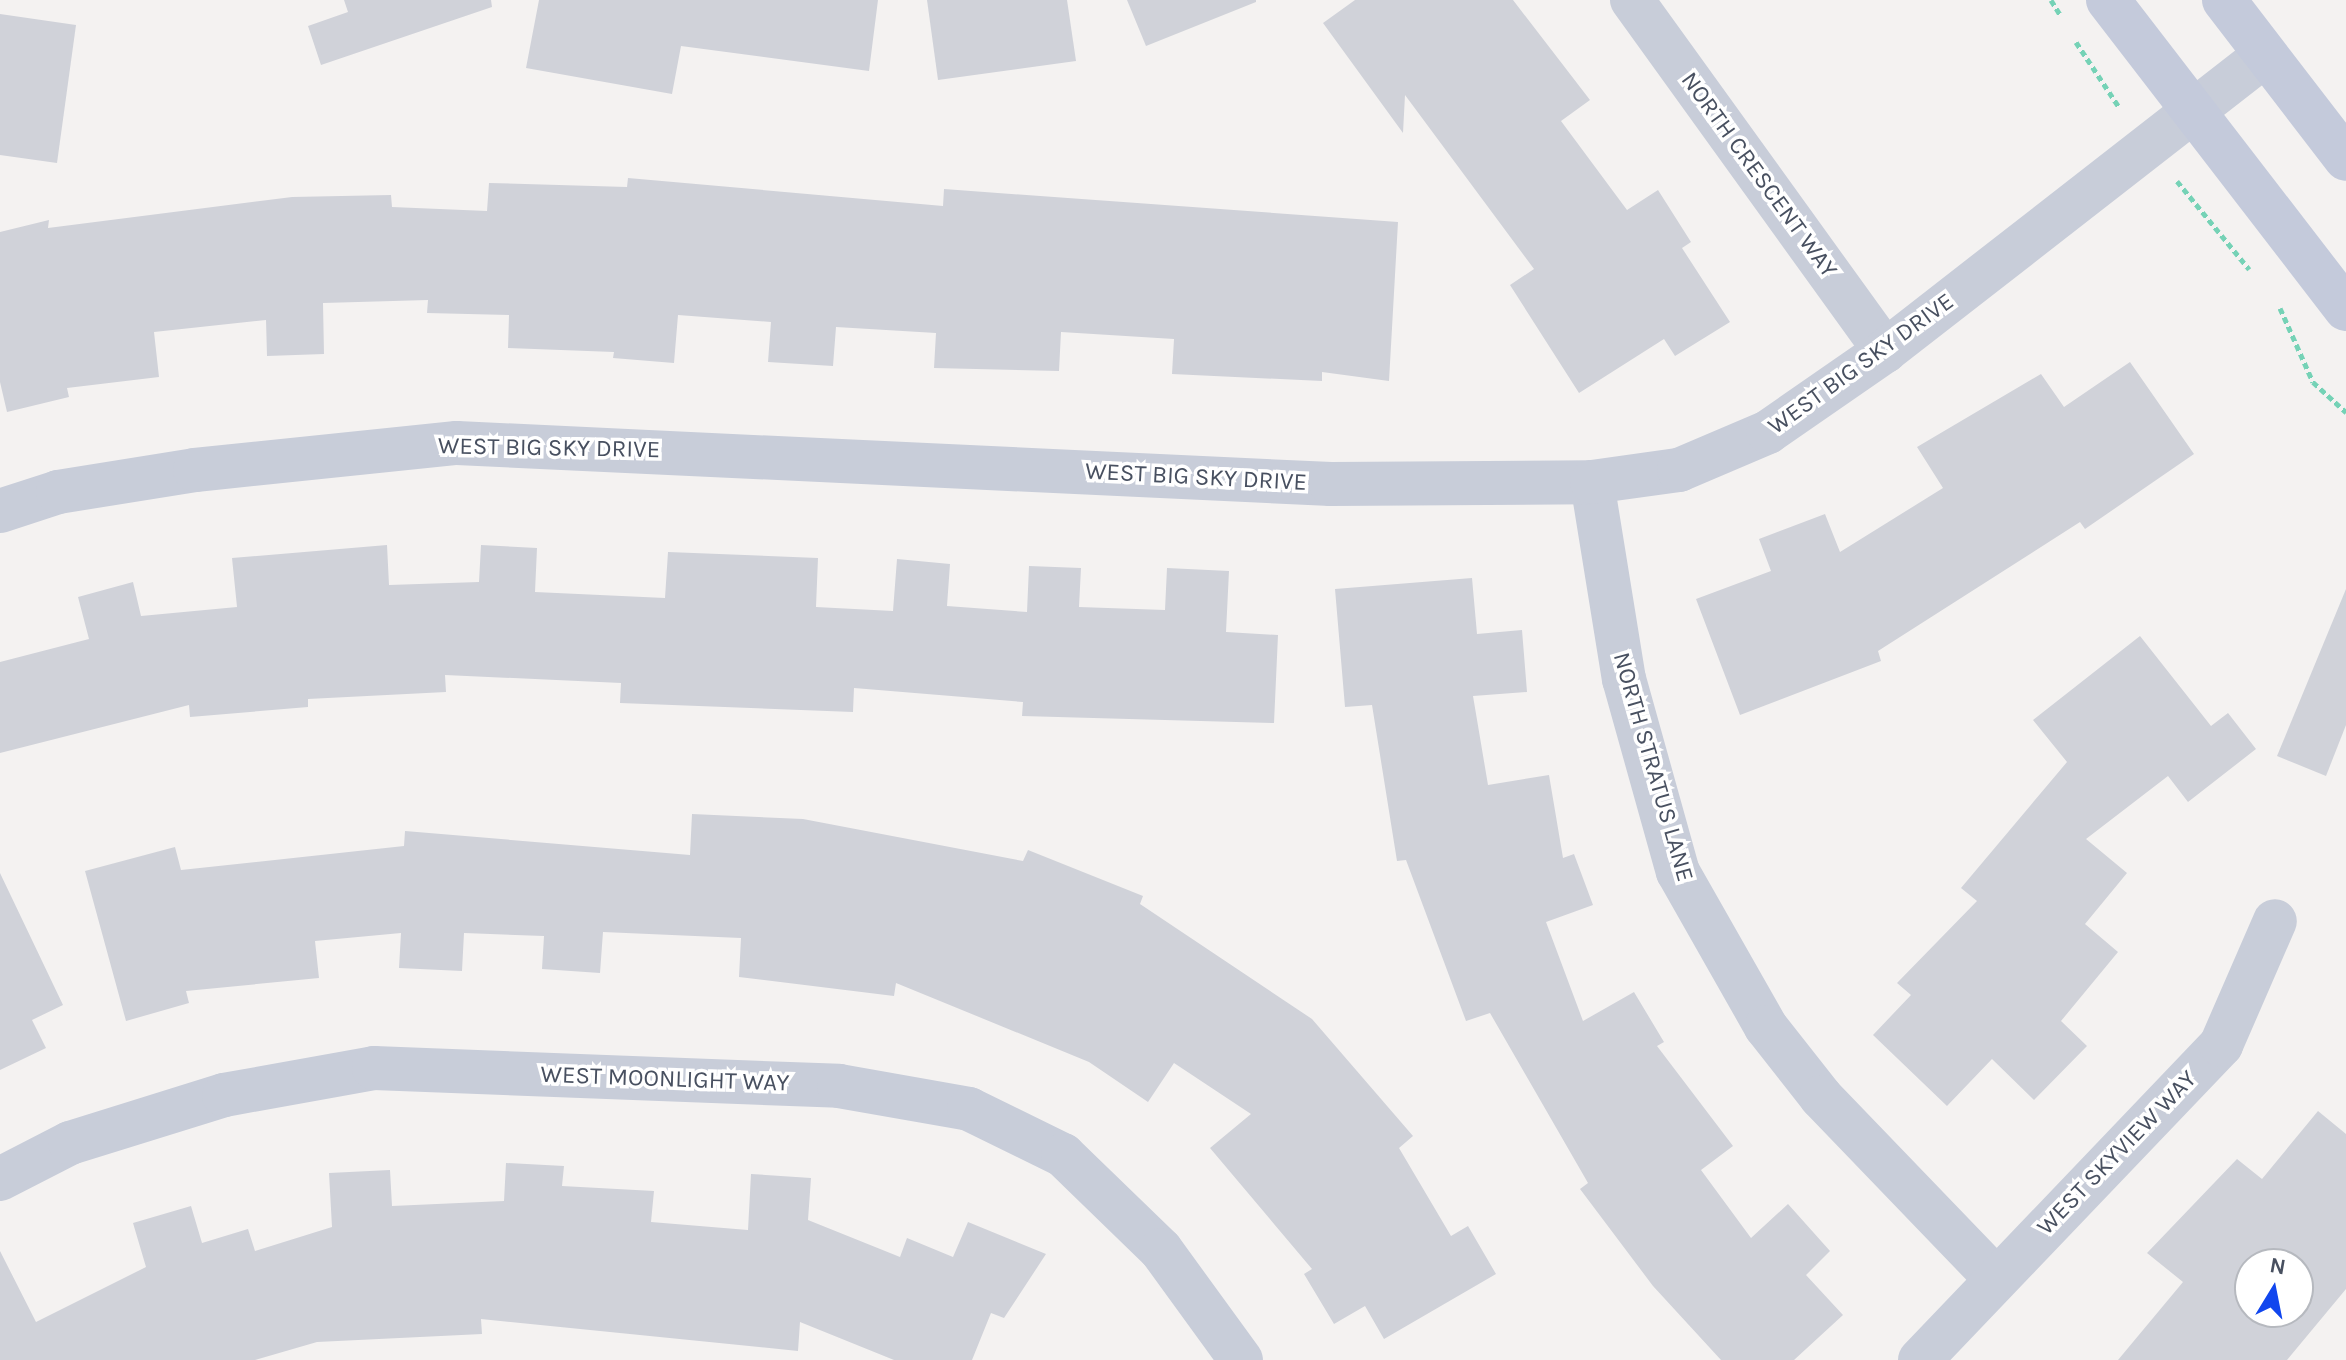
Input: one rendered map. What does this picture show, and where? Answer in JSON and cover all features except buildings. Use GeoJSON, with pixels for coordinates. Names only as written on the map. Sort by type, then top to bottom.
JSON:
{"type":"FeatureCollection","features":[{"type":"Feature","properties":{"kind":"street","name":"NORTH CRESCENT WAY"},"geometry":{"type":"LineString","coordinates":[[1632,0],[1885,351]]}},
{"type":"Feature","properties":{"kind":"street"},"geometry":{"type":"LineString","coordinates":[[2108,0],[2346,309]]}},
{"type":"Feature","properties":{"kind":"street"},"geometry":{"type":"LineString","coordinates":[[2224,0],[2346,159]]}},
{"type":"Feature","properties":{"kind":"street","name":"WEST BIG SKY DRIVE"},"geometry":{"type":"LineString","coordinates":[[0,511],[58,492],[195,470],[457,443],[1331,484],[1592,482],[1679,470],[1768,432],[1885,351],[2264,56]]}},
{"type":"Feature","properties":{"kind":"street","name":"NORTH STRATUS LANE"},"geometry":{"type":"LineString","coordinates":[[1592,482],[1624,679],[1678,872],[1766,1027],[1821,1097],[1996,1279]]}},
{"type":"Feature","properties":{"kind":"street","name":"WEST SKYVIEW WAY"},"geometry":{"type":"LineString","coordinates":[[1920,1360],[2221,1045],[2275,921]]}},
{"type":"Feature","properties":{"kind":"street","name":"WEST MOONLIGHT WAY"},"geometry":{"type":"LineString","coordinates":[[0,1179],[70,1143],[224,1095],[374,1068],[839,1086],[969,1109],[1063,1155],[1161,1250],[1241,1360]]}},
{"type":"Feature","properties":{"kind":"path"},"geometry":{"type":"LineString","coordinates":[[2051,0],[2099,82],[2255,276]]}},
{"type":"Feature","properties":{"kind":"path"},"geometry":{"type":"LineString","coordinates":[[2274,300],[2313,382],[2346,412]]}}]}
